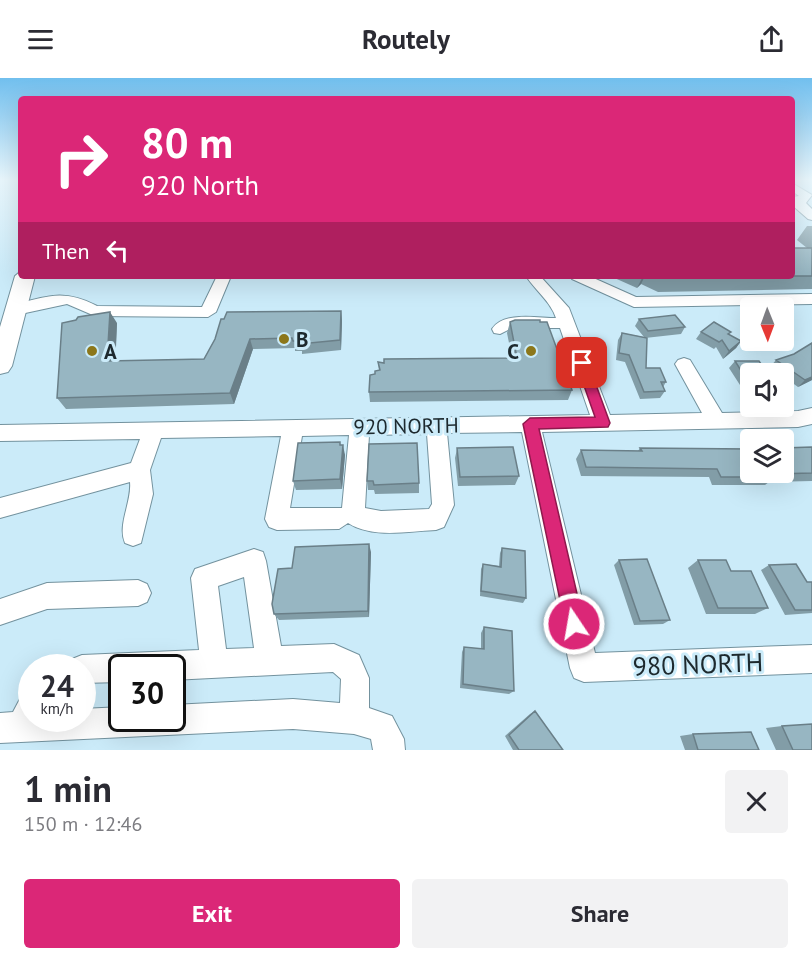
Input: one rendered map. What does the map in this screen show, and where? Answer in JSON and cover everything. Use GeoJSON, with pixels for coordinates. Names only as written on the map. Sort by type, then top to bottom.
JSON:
{"type":"FeatureCollection","features":[{"type":"Feature","properties":{"kind":"main road"},"geometry":{"type":"LineString","coordinates":[[0,366],[4,339],[16,310],[24,279]]}},
{"type":"Feature","properties":{"kind":"street"},"geometry":{"type":"LineString","coordinates":[[16,310],[66,300],[80,302],[86,308],[95,311],[208,312],[223,279]]}},
{"type":"Feature","properties":{"kind":"street"},"geometry":{"type":"LineString","coordinates":[[535,279],[561,308],[603,423]]}},
{"type":"Feature","properties":{"kind":"street"},"geometry":{"type":"LineString","coordinates":[[583,279],[634,303],[812,299]]}},
{"type":"Feature","properties":{"kind":"street"},"geometry":{"type":"LineString","coordinates":[[500,329],[509,323],[568,323]]}},
{"type":"Feature","properties":{"kind":"street"},"geometry":{"type":"LineString","coordinates":[[684,364],[716,421]]}},
{"type":"Feature","properties":{"kind":"street","name":"920 NORTH"},"geometry":{"type":"LineString","coordinates":[[0,433],[716,421],[798,419],[812,416]]}},
{"type":"Feature","properties":{"kind":"street","name":"980 NORTH"},"geometry":{"type":"LineString","coordinates":[[530,424],[584,668],[812,659]]}},
{"type":"Feature","properties":{"kind":"street"},"geometry":{"type":"LineString","coordinates":[[293,428],[277,519],[348,518],[364,521],[436,519],[442,505],[436,425]]}},
{"type":"Feature","properties":{"kind":"street"},"geometry":{"type":"LineString","coordinates":[[348,518],[354,511],[360,427]]}},
{"type":"Feature","properties":{"kind":"street"},"geometry":{"type":"LineString","coordinates":[[133,535],[142,494],[139,470],[153,431]]}},
{"type":"Feature","properties":{"kind":"street"},"geometry":{"type":"LineString","coordinates":[[0,508],[139,470]]}},
{"type":"Feature","properties":{"kind":"street"},"geometry":{"type":"LineString","coordinates":[[214,663],[204,578],[254,561],[270,661]]}},
{"type":"Feature","properties":{"kind":"street"},"geometry":{"type":"LineString","coordinates":[[0,612],[47,596],[138,592]]}},
{"type":"Feature","properties":{"kind":"street"},"geometry":{"type":"LineString","coordinates":[[186,665],[334,658],[349,664],[355,678],[354,719]]}},
{"type":"Feature","properties":{"kind":"street"},"geometry":{"type":"LineString","coordinates":[[96,718],[293,714],[354,719],[381,727],[389,739],[389,750]]}},
{"type":"Feature","properties":{"kind":"building"},"geometry":{"type":"Polygon","coordinates":[[[795,248],[812,248],[812,276],[795,276],[795,248]]]}},
{"type":"Feature","properties":{"kind":"building"},"geometry":{"type":"Polygon","coordinates":[[[341,311],[340,340],[300,344],[301,341],[293,341],[292,338],[250,339],[230,393],[57,398],[62,323],[76,320],[78,317],[110,312],[107,361],[204,359],[215,339],[221,319],[224,319],[227,312],[341,311]]]}},
{"type":"Feature","properties":{"kind":"building"},"geometry":{"type":"Polygon","coordinates":[[[675,315],[685,327],[648,331],[639,319],[675,315]]]}},
{"type":"Feature","properties":{"kind":"building","name":"C"},"geometry":{"type":"Polygon","coordinates":[[[515,320],[547,322],[572,390],[369,392],[370,375],[380,370],[378,362],[384,363],[384,359],[517,358],[510,322],[515,320]]]}},
{"type":"Feature","properties":{"kind":"building"},"geometry":{"type":"Polygon","coordinates":[[[714,322],[731,332],[728,334],[740,342],[729,351],[722,340],[719,342],[701,332],[714,322]]]}},
{"type":"Feature","properties":{"kind":"building"},"geometry":{"type":"Polygon","coordinates":[[[622,333],[647,338],[646,368],[660,368],[666,382],[661,382],[665,391],[644,392],[629,355],[619,353],[622,333]]]}},
{"type":"Feature","properties":{"kind":"building"},"geometry":{"type":"Polygon","coordinates":[[[812,343],[812,377],[805,380],[794,372],[794,363],[780,363],[776,360],[794,354],[812,343]]]}},
{"type":"Feature","properties":{"kind":"building"},"geometry":{"type":"Polygon","coordinates":[[[735,361],[759,361],[760,363],[740,363],[740,369],[735,361]]]}},
{"type":"Feature","properties":{"kind":"building"},"geometry":{"type":"Polygon","coordinates":[[[340,442],[340,445],[343,445],[340,479],[293,481],[298,443],[340,442]]]}},
{"type":"Feature","properties":{"kind":"building"},"geometry":{"type":"Polygon","coordinates":[[[417,443],[419,483],[374,485],[373,481],[367,481],[369,444],[417,443]]]}},
{"type":"Feature","properties":{"kind":"building"},"geometry":{"type":"Polygon","coordinates":[[[513,447],[519,476],[460,477],[457,448],[513,447]]]}},
{"type":"Feature","properties":{"kind":"building"},"geometry":{"type":"Polygon","coordinates":[[[812,447],[812,473],[794,473],[794,448],[812,447]]]}},
{"type":"Feature","properties":{"kind":"building"},"geometry":{"type":"Polygon","coordinates":[[[640,448],[740,449],[740,477],[721,477],[717,469],[586,467],[581,450],[642,451],[640,448]]]}},
{"type":"Feature","properties":{"kind":"building"},"geometry":{"type":"Polygon","coordinates":[[[369,544],[368,611],[274,614],[272,604],[278,569],[292,568],[295,547],[369,544]]]}},
{"type":"Feature","properties":{"kind":"building"},"geometry":{"type":"Polygon","coordinates":[[[502,548],[525,551],[526,598],[481,591],[483,564],[501,567],[502,548]]]}},
{"type":"Feature","properties":{"kind":"building"},"geometry":{"type":"Polygon","coordinates":[[[647,559],[670,620],[640,621],[619,560],[647,559]]]}},
{"type":"Feature","properties":{"kind":"building"},"geometry":{"type":"Polygon","coordinates":[[[698,560],[726,560],[731,571],[751,571],[768,608],[718,608],[698,560]]]}},
{"type":"Feature","properties":{"kind":"building"},"geometry":{"type":"Polygon","coordinates":[[[796,564],[807,582],[812,582],[812,610],[795,610],[769,565],[796,564]]]}},
{"type":"Feature","properties":{"kind":"building"},"geometry":{"type":"Polygon","coordinates":[[[484,627],[512,631],[514,691],[463,684],[464,647],[484,649],[484,627]]]}},
{"type":"Feature","properties":{"kind":"building"},"geometry":{"type":"Polygon","coordinates":[[[535,711],[563,750],[519,750],[509,735],[535,711]]]}},
{"type":"Feature","properties":{"kind":"building"},"geometry":{"type":"Polygon","coordinates":[[[812,724],[812,750],[793,750],[782,726],[812,724]]]}},
{"type":"Feature","properties":{"kind":"building"},"geometry":{"type":"Polygon","coordinates":[[[751,732],[759,750],[698,750],[693,734],[751,732]]]}},
{"type":"Feature","properties":{"kind":"place","name":"B"},"geometry":{"type":"Point","coordinates":[284,339]}},
{"type":"Feature","properties":{"kind":"place","name":"A"},"geometry":{"type":"Point","coordinates":[92,351]}},
{"type":"Feature","properties":{"kind":"place","name":"C"},"geometry":{"type":"Point","coordinates":[531,351]}},
{"type":"Feature","properties":{"kind":"route"},"geometry":{"type":"LineString","coordinates":[[574,624],[530,424],[603,423],[582,363]]}}]}
